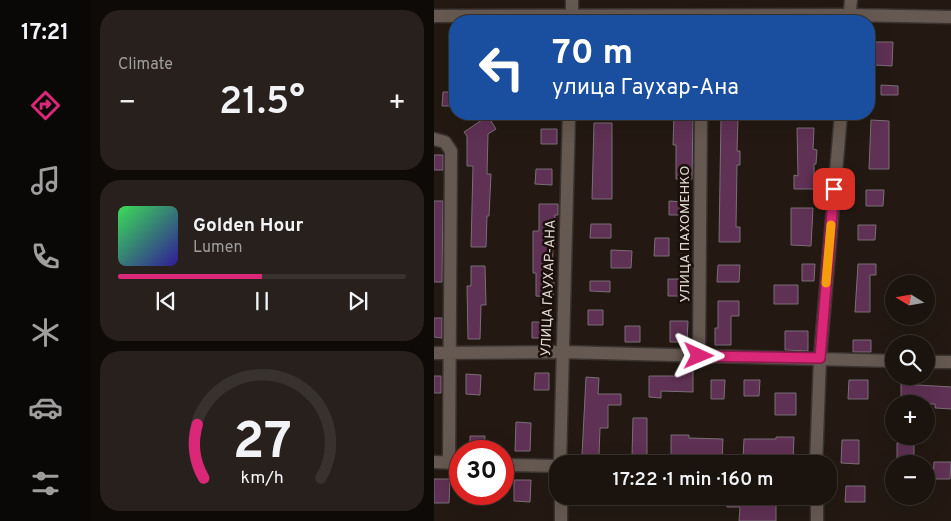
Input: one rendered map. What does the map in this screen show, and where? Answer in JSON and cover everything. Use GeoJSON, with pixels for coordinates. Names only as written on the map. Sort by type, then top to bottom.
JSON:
{"type":"FeatureCollection","features":[{"type":"Feature","properties":{"kind":"street"},"geometry":{"type":"LineString","coordinates":[[572,0],[572,15]]}},
{"type":"Feature","properties":{"kind":"street"},"geometry":{"type":"LineString","coordinates":[[849,15],[851,0]]}},
{"type":"Feature","properties":{"kind":"street"},"geometry":{"type":"LineString","coordinates":[[434,16],[449,16]]}},
{"type":"Feature","properties":{"kind":"street"},"geometry":{"type":"LineString","coordinates":[[875,18],[951,17]]}},
{"type":"Feature","properties":{"kind":"street","name":"УЛИЦА ГАУХАР-АНА"},"geometry":{"type":"LineString","coordinates":[[559,455],[569,120]]}},
{"type":"Feature","properties":{"kind":"street","name":"УЛИЦА ПАХОМЕНКО"},"geometry":{"type":"LineString","coordinates":[[699,356],[702,120]]}},
{"type":"Feature","properties":{"kind":"street"},"geometry":{"type":"LineString","coordinates":[[816,455],[820,358],[840,120]]}},
{"type":"Feature","properties":{"kind":"street"},"geometry":{"type":"LineString","coordinates":[[434,139],[445,142],[451,151],[450,353],[454,440]]}},
{"type":"Feature","properties":{"kind":"street"},"geometry":{"type":"LineString","coordinates":[[434,353],[563,352],[885,360]]}},
{"type":"Feature","properties":{"kind":"street"},"geometry":{"type":"LineString","coordinates":[[935,362],[951,362]]}},
{"type":"Feature","properties":{"kind":"street"},"geometry":{"type":"LineString","coordinates":[[434,462],[449,463]]}},
{"type":"Feature","properties":{"kind":"street"},"geometry":{"type":"LineString","coordinates":[[514,465],[549,465]]}},
{"type":"Feature","properties":{"kind":"street"},"geometry":{"type":"LineString","coordinates":[[561,505],[561,521]]}},
{"type":"Feature","properties":{"kind":"street"},"geometry":{"type":"LineString","coordinates":[[816,505],[817,521]]}},
{"type":"Feature","properties":{"kind":"building"},"geometry":{"type":"Polygon","coordinates":[[[875,42],[893,42],[892,66],[875,65],[875,42]]]}},
{"type":"Feature","properties":{"kind":"building"},"geometry":{"type":"Polygon","coordinates":[[[881,85],[898,86],[898,95],[881,95],[881,85]]]}},
{"type":"Feature","properties":{"kind":"building"},"geometry":{"type":"Polygon","coordinates":[[[443,92],[449,92],[449,106],[442,106],[443,92]]]}},
{"type":"Feature","properties":{"kind":"building"},"geometry":{"type":"Polygon","coordinates":[[[482,120],[490,120],[496,129],[488,134],[487,174],[491,174],[486,247],[471,247],[473,166],[467,166],[467,136],[464,132],[482,120]]]}},
{"type":"Feature","properties":{"kind":"building"},"geometry":{"type":"Polygon","coordinates":[[[674,120],[693,120],[692,179],[676,179],[676,145],[673,145],[674,120]]]}},
{"type":"Feature","properties":{"kind":"building"},"geometry":{"type":"Polygon","coordinates":[[[721,120],[738,120],[737,151],[740,151],[740,165],[737,165],[736,227],[740,227],[740,242],[719,242],[721,120]]]}},
{"type":"Feature","properties":{"kind":"building"},"geometry":{"type":"Polygon","coordinates":[[[871,120],[889,121],[889,169],[869,169],[871,120]]]}},
{"type":"Feature","properties":{"kind":"building"},"geometry":{"type":"Polygon","coordinates":[[[594,123],[612,123],[612,199],[592,199],[594,123]]]}},
{"type":"Feature","properties":{"kind":"building"},"geometry":{"type":"Polygon","coordinates":[[[797,128],[814,128],[813,149],[817,150],[816,164],[814,164],[814,189],[794,189],[794,175],[798,176],[797,128]]]}},
{"type":"Feature","properties":{"kind":"building"},"geometry":{"type":"Polygon","coordinates":[[[541,129],[557,129],[557,144],[541,144],[541,129]]]}},
{"type":"Feature","properties":{"kind":"building"},"geometry":{"type":"Polygon","coordinates":[[[434,155],[443,155],[443,170],[434,170],[434,155]]]}},
{"type":"Feature","properties":{"kind":"building"},"geometry":{"type":"Polygon","coordinates":[[[536,169],[552,169],[552,185],[535,184],[536,169]]]}},
{"type":"Feature","properties":{"kind":"building"},"geometry":{"type":"Polygon","coordinates":[[[866,190],[884,190],[883,206],[866,206],[866,190]]]}},
{"type":"Feature","properties":{"kind":"building"},"geometry":{"type":"Polygon","coordinates":[[[434,201],[443,201],[442,282],[434,282],[434,201]]]}},
{"type":"Feature","properties":{"kind":"building"},"geometry":{"type":"Polygon","coordinates":[[[669,201],[685,202],[685,215],[669,215],[669,201]]]}},
{"type":"Feature","properties":{"kind":"building"},"geometry":{"type":"Polygon","coordinates":[[[539,204],[558,204],[558,215],[555,215],[553,246],[553,297],[536,296],[536,273],[533,273],[533,231],[539,231],[539,204]]]}},
{"type":"Feature","properties":{"kind":"building"},"geometry":{"type":"Polygon","coordinates":[[[791,208],[813,208],[811,246],[791,245],[791,208]]]}},
{"type":"Feature","properties":{"kind":"building"},"geometry":{"type":"Polygon","coordinates":[[[591,224],[611,224],[611,238],[590,238],[591,224]]]}},
{"type":"Feature","properties":{"kind":"building"},"geometry":{"type":"Polygon","coordinates":[[[858,225],[876,225],[875,240],[858,240],[858,225]]]}},
{"type":"Feature","properties":{"kind":"building"},"geometry":{"type":"Polygon","coordinates":[[[655,238],[669,238],[669,256],[654,256],[655,238]]]}},
{"type":"Feature","properties":{"kind":"building"},"geometry":{"type":"Polygon","coordinates":[[[611,250],[632,251],[631,268],[611,268],[611,250]]]}},
{"type":"Feature","properties":{"kind":"building"},"geometry":{"type":"Polygon","coordinates":[[[802,264],[815,264],[814,281],[802,281],[802,264]]]}},
{"type":"Feature","properties":{"kind":"building"},"geometry":{"type":"Polygon","coordinates":[[[858,264],[876,264],[876,275],[870,275],[870,312],[855,312],[858,264]]]}},
{"type":"Feature","properties":{"kind":"building"},"geometry":{"type":"Polygon","coordinates":[[[718,265],[740,265],[739,282],[717,282],[718,265]]]}},
{"type":"Feature","properties":{"kind":"building"},"geometry":{"type":"Polygon","coordinates":[[[471,266],[485,266],[486,305],[481,305],[480,339],[468,339],[467,286],[471,286],[471,266]]]}},
{"type":"Feature","properties":{"kind":"building"},"geometry":{"type":"Polygon","coordinates":[[[668,279],[689,279],[689,296],[668,296],[668,279]]]}},
{"type":"Feature","properties":{"kind":"building"},"geometry":{"type":"Polygon","coordinates":[[[590,281],[610,281],[610,292],[590,291],[590,281]]]}},
{"type":"Feature","properties":{"kind":"building"},"geometry":{"type":"Polygon","coordinates":[[[774,285],[798,285],[798,304],[774,304],[774,285]]]}},
{"type":"Feature","properties":{"kind":"building"},"geometry":{"type":"Polygon","coordinates":[[[718,301],[739,301],[739,316],[731,316],[731,345],[715,345],[715,328],[718,328],[718,301]]]}},
{"type":"Feature","properties":{"kind":"building"},"geometry":{"type":"Polygon","coordinates":[[[588,310],[603,310],[603,325],[588,325],[588,310]]]}},
{"type":"Feature","properties":{"kind":"building"},"geometry":{"type":"Polygon","coordinates":[[[434,318],[442,318],[442,338],[434,337],[434,318]]]}},
{"type":"Feature","properties":{"kind":"building"},"geometry":{"type":"Polygon","coordinates":[[[670,321],[688,321],[687,342],[670,342],[670,321]]]}},
{"type":"Feature","properties":{"kind":"building"},"geometry":{"type":"Polygon","coordinates":[[[532,322],[551,322],[551,338],[532,338],[532,322]]]}},
{"type":"Feature","properties":{"kind":"building"},"geometry":{"type":"Polygon","coordinates":[[[625,326],[640,326],[640,342],[625,342],[625,326]]]}},
{"type":"Feature","properties":{"kind":"building"},"geometry":{"type":"Polygon","coordinates":[[[785,331],[808,331],[808,351],[785,350],[785,331]]]}},
{"type":"Feature","properties":{"kind":"building"},"geometry":{"type":"Polygon","coordinates":[[[853,340],[871,340],[871,352],[853,352],[853,340]]]}},
{"type":"Feature","properties":{"kind":"building"},"geometry":{"type":"Polygon","coordinates":[[[677,371],[693,371],[693,392],[661,391],[661,398],[649,397],[649,376],[677,376],[677,371]]]}},
{"type":"Feature","properties":{"kind":"building"},"geometry":{"type":"Polygon","coordinates":[[[535,373],[549,373],[549,390],[534,390],[535,373]]]}},
{"type":"Feature","properties":{"kind":"building"},"geometry":{"type":"Polygon","coordinates":[[[466,374],[481,375],[480,395],[466,394],[466,374]]]}},
{"type":"Feature","properties":{"kind":"building"},"geometry":{"type":"Polygon","coordinates":[[[434,376],[441,376],[441,393],[434,393],[434,376]]]}},
{"type":"Feature","properties":{"kind":"building"},"geometry":{"type":"Polygon","coordinates":[[[586,377],[599,378],[598,394],[621,394],[621,405],[608,405],[608,428],[600,428],[599,455],[582,455],[586,377]]]}},
{"type":"Feature","properties":{"kind":"building"},"geometry":{"type":"Polygon","coordinates":[[[711,380],[725,380],[724,399],[711,399],[711,380]]]}},
{"type":"Feature","properties":{"kind":"building"},"geometry":{"type":"Polygon","coordinates":[[[744,380],[760,380],[759,396],[744,396],[744,380]]]}},
{"type":"Feature","properties":{"kind":"building"},"geometry":{"type":"Polygon","coordinates":[[[849,380],[868,380],[868,399],[848,399],[849,380]]]}},
{"type":"Feature","properties":{"kind":"building"},"geometry":{"type":"Polygon","coordinates":[[[901,385],[952,387],[952,409],[935,408],[935,395],[901,395],[901,385]]]}},
{"type":"Feature","properties":{"kind":"building"},"geometry":{"type":"Polygon","coordinates":[[[775,393],[796,393],[796,415],[775,415],[775,393]]]}},
{"type":"Feature","properties":{"kind":"building"},"geometry":{"type":"Polygon","coordinates":[[[633,418],[647,418],[647,455],[632,455],[633,418]]]}},
{"type":"Feature","properties":{"kind":"building"},"geometry":{"type":"Polygon","coordinates":[[[516,422],[531,423],[530,451],[515,451],[516,422]]]}},
{"type":"Feature","properties":{"kind":"building"},"geometry":{"type":"Polygon","coordinates":[[[671,435],[689,435],[689,438],[723,439],[722,455],[671,455],[671,435]]]}},
{"type":"Feature","properties":{"kind":"building"},"geometry":{"type":"Polygon","coordinates":[[[470,436],[485,436],[485,440],[470,440],[470,436]]]}},
{"type":"Feature","properties":{"kind":"building"},"geometry":{"type":"Polygon","coordinates":[[[776,437],[794,437],[793,455],[743,455],[744,439],[776,439],[776,437]]]}},
{"type":"Feature","properties":{"kind":"building"},"geometry":{"type":"Polygon","coordinates":[[[842,440],[859,440],[859,464],[841,463],[842,440]]]}},
{"type":"Feature","properties":{"kind":"building"},"geometry":{"type":"Polygon","coordinates":[[[897,445],[914,445],[914,455],[897,455],[897,445]]]}},
{"type":"Feature","properties":{"kind":"building"},"geometry":{"type":"Polygon","coordinates":[[[935,462],[951,462],[950,479],[935,479],[935,462]]]}},
{"type":"Feature","properties":{"kind":"building"},"geometry":{"type":"Polygon","coordinates":[[[434,479],[449,479],[449,503],[434,503],[434,479]]]}},
{"type":"Feature","properties":{"kind":"building"},"geometry":{"type":"Polygon","coordinates":[[[514,480],[531,480],[530,502],[514,501],[514,480]]]}},
{"type":"Feature","properties":{"kind":"building"},"geometry":{"type":"Polygon","coordinates":[[[846,486],[865,486],[865,502],[845,502],[846,486]]]}},
{"type":"Feature","properties":{"kind":"building"},"geometry":{"type":"Polygon","coordinates":[[[727,505],[776,505],[776,521],[739,521],[740,507],[727,507],[727,505]]]}},
{"type":"Feature","properties":{"kind":"slow traffic"},"geometry":{"type":"LineString","coordinates":[[826,283],[831,225]]}},
{"type":"Feature","properties":{"kind":"route"},"geometry":{"type":"LineString","coordinates":[[699,356],[820,358],[834,189]]}}]}
